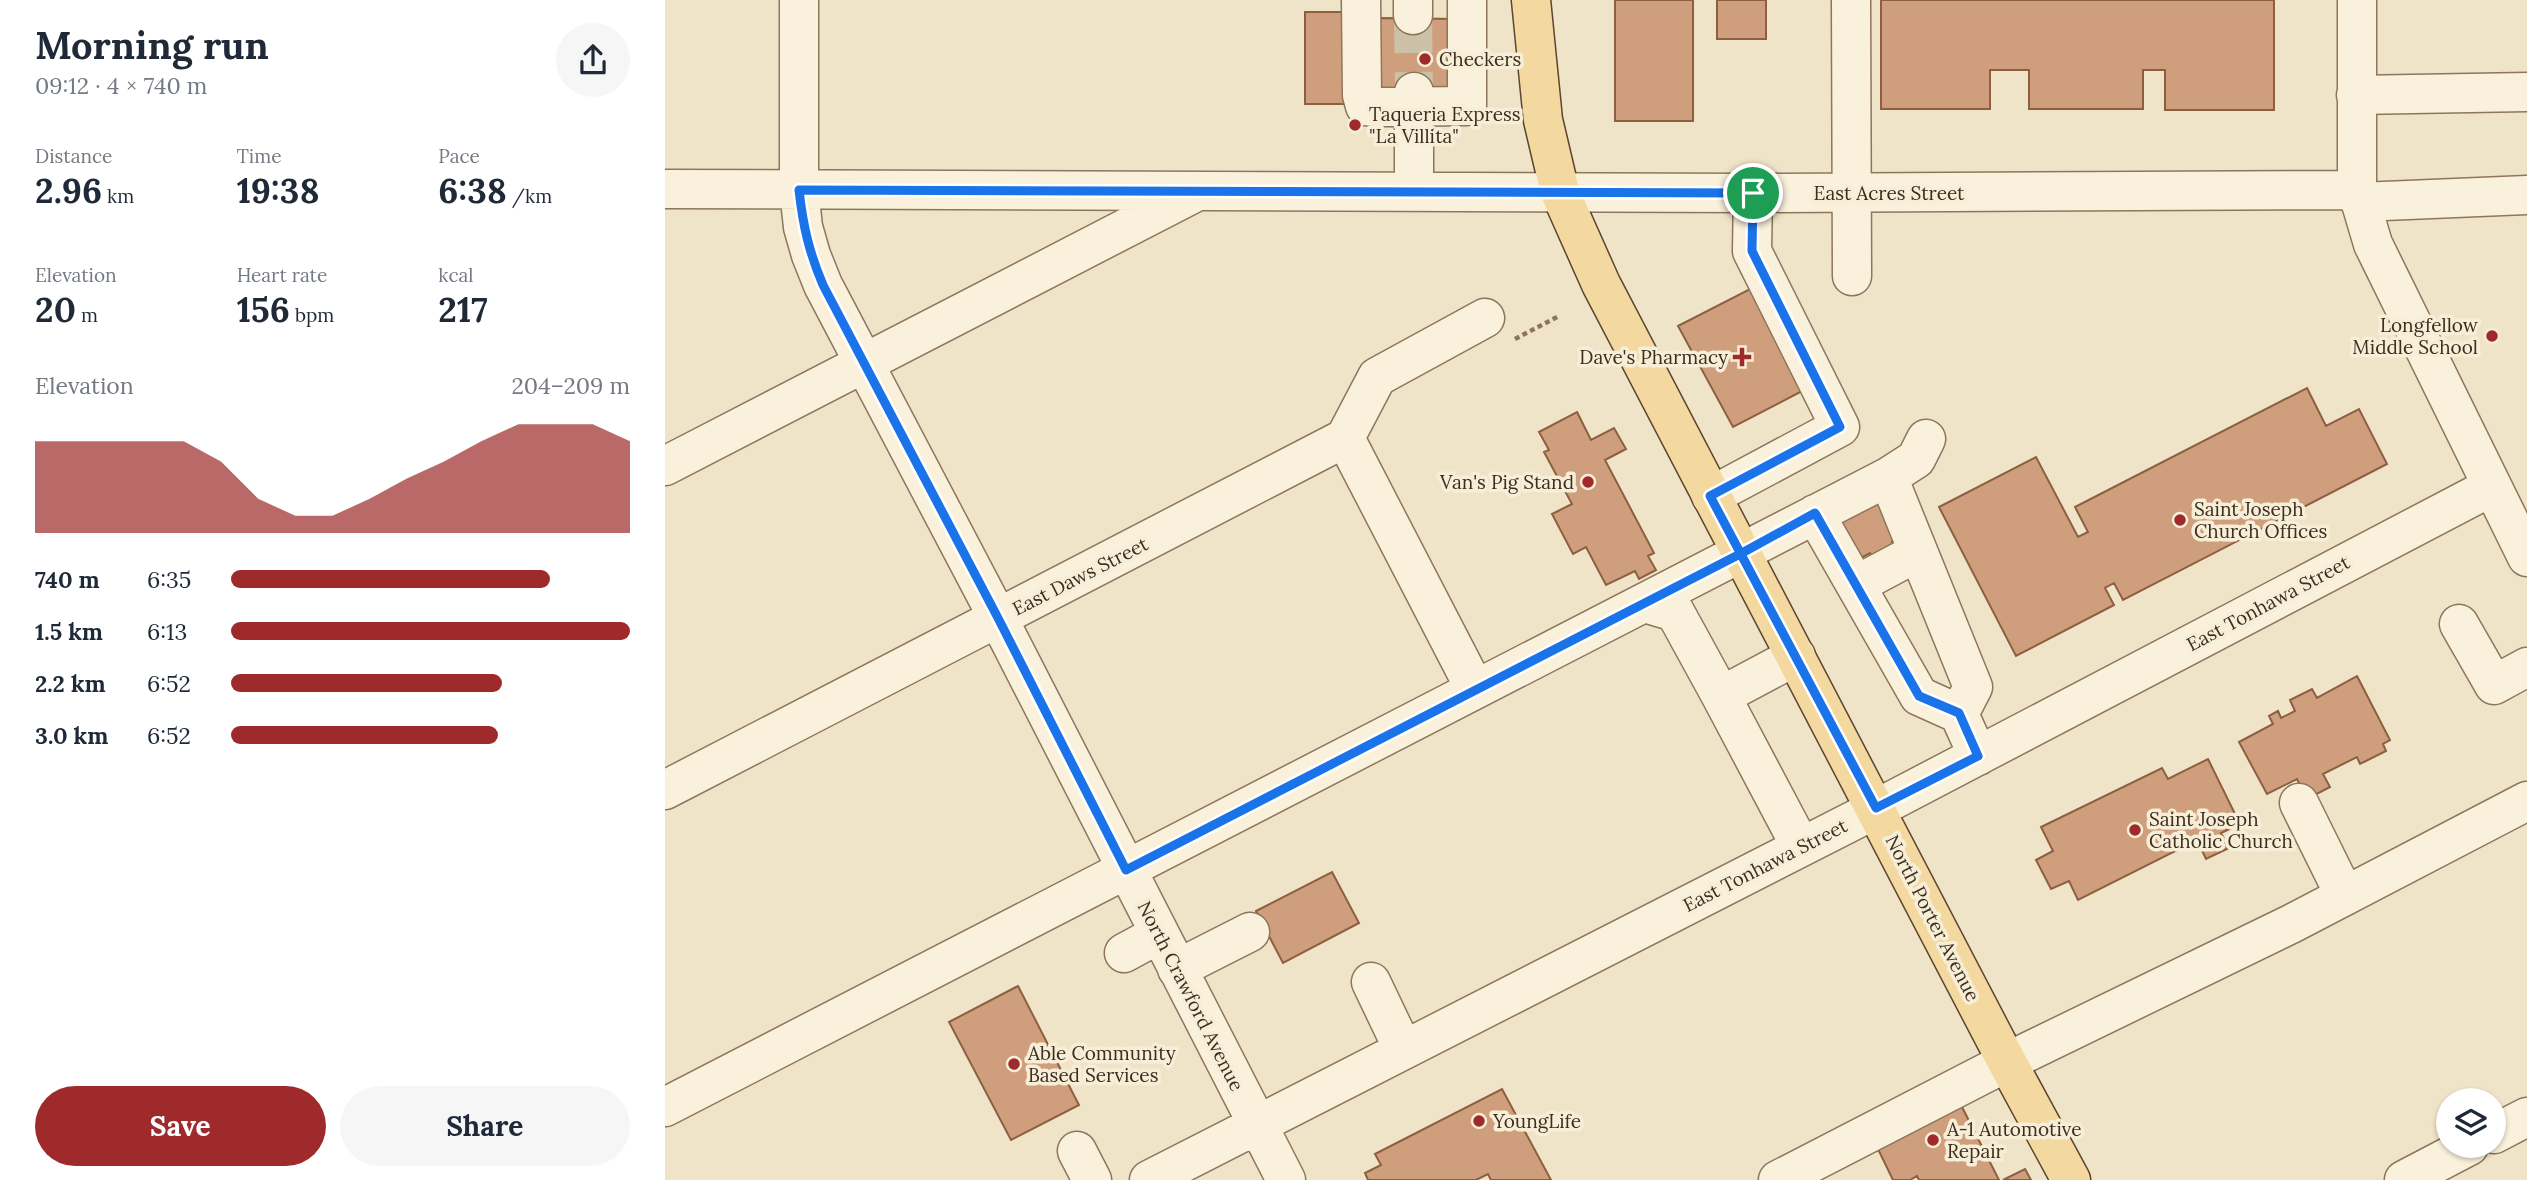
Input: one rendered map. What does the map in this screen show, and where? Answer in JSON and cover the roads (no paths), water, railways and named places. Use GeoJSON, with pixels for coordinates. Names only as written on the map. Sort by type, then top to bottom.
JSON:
{"type":"FeatureCollection","features":[{"type":"Feature","properties":{"kind":"main road","name":"North Porter Avenue"},"geometry":{"type":"LineString","coordinates":[[1531,0],[1543,120],[1560,192],[1601,284],[2071,1180]]}},
{"type":"Feature","properties":{"kind":"street","name":"North Crawford Avenue"},"geometry":{"type":"LineString","coordinates":[[799,0],[799,190],[803,227],[823,285],[998,618],[1286,1180]]}},
{"type":"Feature","properties":{"kind":"street"},"geometry":{"type":"LineString","coordinates":[[1361,0],[1362,95],[1365,106],[1414,99],[1467,106],[1467,0]]}},
{"type":"Feature","properties":{"kind":"street"},"geometry":{"type":"LineString","coordinates":[[1851,0],[1852,276]]}},
{"type":"Feature","properties":{"kind":"street"},"geometry":{"type":"LineString","coordinates":[[2357,0],[2359,196],[2373,244],[2527,557]]}},
{"type":"Feature","properties":{"kind":"street"},"geometry":{"type":"LineString","coordinates":[[2356,95],[2527,92]]}},
{"type":"Feature","properties":{"kind":"street"},"geometry":{"type":"LineString","coordinates":[[1414,99],[1414,191]]}},
{"type":"Feature","properties":{"kind":"street","name":"East Acres Street"},"geometry":{"type":"LineString","coordinates":[[665,189],[2527,195]]}},
{"type":"Feature","properties":{"kind":"street"},"geometry":{"type":"LineString","coordinates":[[665,466],[1197,191]]}},
{"type":"Feature","properties":{"kind":"street"},"geometry":{"type":"LineString","coordinates":[[1710,496],[1840,427],[1752,251],[1753,193]]}},
{"type":"Feature","properties":{"kind":"street"},"geometry":{"type":"LineString","coordinates":[[1475,689],[1345,438],[1377,377],[1485,318]]}},
{"type":"Feature","properties":{"kind":"street","name":"East Daws Street"},"geometry":{"type":"LineString","coordinates":[[665,790],[1345,438]]}},
{"type":"Feature","properties":{"kind":"street"},"geometry":{"type":"LineString","coordinates":[[665,1107],[1888,477],[1916,459],[1926,439]]}},
{"type":"Feature","properties":{"kind":"street"},"geometry":{"type":"LineString","coordinates":[[1888,477],[1973,687],[1959,713]]}},
{"type":"Feature","properties":{"kind":"street","name":"East Tonhawa Street"},"geometry":{"type":"LineString","coordinates":[[1149,1180],[1978,756],[2491,486]]}},
{"type":"Feature","properties":{"kind":"street"},"geometry":{"type":"LineString","coordinates":[[1815,513],[1919,696],[1959,713],[1978,756]]}},
{"type":"Feature","properties":{"kind":"street"},"geometry":{"type":"LineString","coordinates":[[1856,586],[1918,552]]}},
{"type":"Feature","properties":{"kind":"street"},"geometry":{"type":"LineString","coordinates":[[1608,622],[1621,592],[1660,572],[1689,580]]}},
{"type":"Feature","properties":{"kind":"street"},"geometry":{"type":"LineString","coordinates":[[1645,603],[1675,612],[1801,847]]}},
{"type":"Feature","properties":{"kind":"street"},"geometry":{"type":"LineString","coordinates":[[2459,624],[2494,685],[2527,667]]}},
{"type":"Feature","properties":{"kind":"street"},"geometry":{"type":"LineString","coordinates":[[1721,696],[1796,656]]}},
{"type":"Feature","properties":{"kind":"street"},"geometry":{"type":"LineString","coordinates":[[1778,1180],[2007,1062],[2345,896],[2527,801]]}},
{"type":"Feature","properties":{"kind":"street"},"geometry":{"type":"LineString","coordinates":[[2299,803],[2345,896]]}},
{"type":"Feature","properties":{"kind":"street"},"geometry":{"type":"LineString","coordinates":[[1177,969],[1250,932]]}},
{"type":"Feature","properties":{"kind":"street"},"geometry":{"type":"LineString","coordinates":[[1124,953],[1159,934]]}},
{"type":"Feature","properties":{"kind":"street"},"geometry":{"type":"LineString","coordinates":[[1371,982],[1403,1049]]}},
{"type":"Feature","properties":{"kind":"street"},"geometry":{"type":"LineString","coordinates":[[2506,1127],[2527,1116]]}},
{"type":"Feature","properties":{"kind":"street"},"geometry":{"type":"LineString","coordinates":[[2404,1180],[2446,1158]]}},
{"type":"Feature","properties":{"kind":"tunnel"},"geometry":{"type":"LineString","coordinates":[[1413,15],[1414,92]]}},
{"type":"Feature","properties":{"kind":"place","name":"Checkers"},"geometry":{"type":"Point","coordinates":[1425,59]}},
{"type":"Feature","properties":{"kind":"place","name":"Taqueria Express \"La Villita\""},"geometry":{"type":"Point","coordinates":[1355,125]}},
{"type":"Feature","properties":{"kind":"place","name":"Longfellow Middle School"},"geometry":{"type":"Point","coordinates":[2492,336]}},
{"type":"Feature","properties":{"kind":"place","name":"Dave's Pharmacy"},"geometry":{"type":"Point","coordinates":[1742,357]}},
{"type":"Feature","properties":{"kind":"place","name":"Van's Pig Stand"},"geometry":{"type":"Point","coordinates":[1588,482]}},
{"type":"Feature","properties":{"kind":"place","name":"Saint Joseph Church Offices"},"geometry":{"type":"Point","coordinates":[2180,520]}},
{"type":"Feature","properties":{"kind":"place","name":"Saint Joseph Catholic Church"},"geometry":{"type":"Point","coordinates":[2135,830]}},
{"type":"Feature","properties":{"kind":"place","name":"Able Community Based Services"},"geometry":{"type":"Point","coordinates":[1014,1064]}},
{"type":"Feature","properties":{"kind":"place","name":"YoungLife"},"geometry":{"type":"Point","coordinates":[1479,1121]}},
{"type":"Feature","properties":{"kind":"place","name":"A-1 Automotive Repair"},"geometry":{"type":"Point","coordinates":[1933,1140]}}]}
